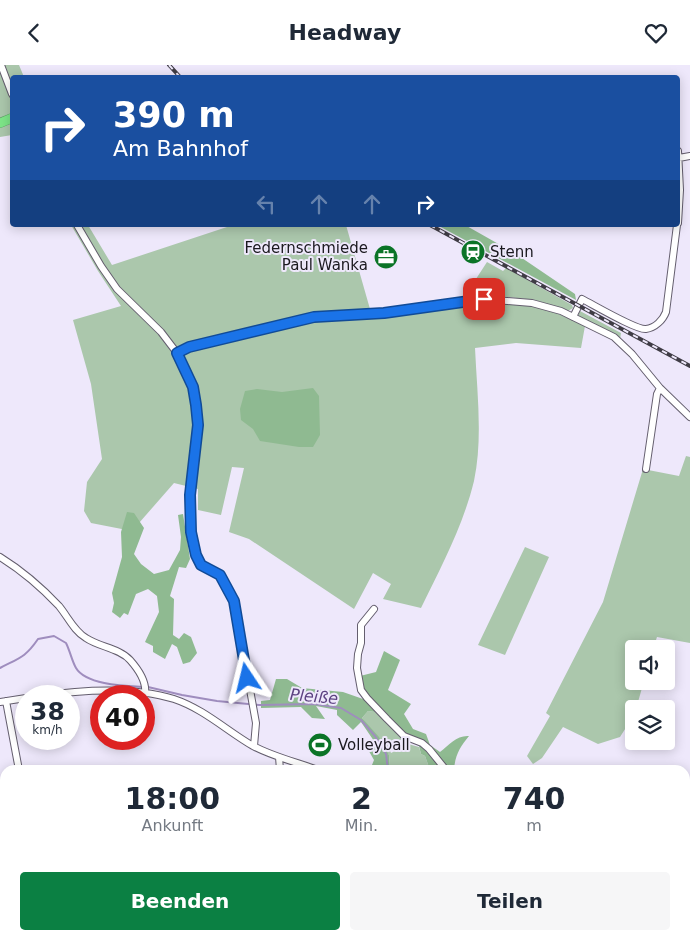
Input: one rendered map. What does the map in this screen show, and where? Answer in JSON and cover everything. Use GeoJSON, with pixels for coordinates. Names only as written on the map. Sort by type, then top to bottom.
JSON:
{"type":"FeatureCollection","features":[{"type":"Feature","properties":{"kind":"street"},"geometry":{"type":"LineString","coordinates":[[1,65],[10,89]]}},
{"type":"Feature","properties":{"kind":"street"},"geometry":{"type":"LineString","coordinates":[[77,227],[117,289],[161,332],[177,353],[193,387],[198,425],[190,495],[191,532],[196,555],[201,565],[220,575],[234,601],[254,709],[256,732],[254,746]]}},
{"type":"Feature","properties":{"kind":"street"},"geometry":{"type":"LineString","coordinates":[[573,317],[582,299],[638,327],[645,329],[656,325],[666,312],[677,227]]}},
{"type":"Feature","properties":{"kind":"street"},"geometry":{"type":"LineString","coordinates":[[177,353],[189,347],[314,317],[384,313],[484,299],[532,303],[561,311],[614,337],[632,354],[660,388],[690,417]]}},
{"type":"Feature","properties":{"kind":"street"},"geometry":{"type":"LineString","coordinates":[[646,469],[657,394],[660,388]]}},
{"type":"Feature","properties":{"kind":"street"},"geometry":{"type":"LineString","coordinates":[[0,557],[12,564],[53,601],[81,635],[104,647],[124,654],[146,685]]}},
{"type":"Feature","properties":{"kind":"street"},"geometry":{"type":"LineString","coordinates":[[374,609],[361,625],[361,643],[357,668],[361,690],[404,735],[422,743],[442,765]]}},
{"type":"Feature","properties":{"kind":"street"},"geometry":{"type":"LineString","coordinates":[[155,695],[174,699],[196,709],[254,746],[303,765]]}},
{"type":"Feature","properties":{"kind":"street"},"geometry":{"type":"LineString","coordinates":[[3,701],[18,765]]}},
{"type":"Feature","properties":{"kind":"street"},"geometry":{"type":"LineString","coordinates":[[279,757],[280,765]]}},
{"type":"Feature","properties":{"kind":"green space"},"geometry":{"type":"Polygon","coordinates":[[[0,65],[19,65],[23,75],[10,75],[10,135],[0,137],[0,65]]]}},
{"type":"Feature","properties":{"kind":"green space"},"geometry":{"type":"Polygon","coordinates":[[[72,227],[89,227],[112,265],[227,227],[347,227],[372,316],[388,316],[477,302],[534,306],[559,314],[585,326],[581,348],[516,343],[475,348],[479,415],[477,465],[464,514],[444,562],[421,608],[383,599],[391,584],[373,573],[354,609],[249,539],[229,532],[244,468],[232,467],[221,515],[198,510],[198,489],[174,483],[132,531],[91,523],[84,511],[87,482],[102,459],[91,384],[73,320],[121,306],[72,227]]]}},
{"type":"Feature","properties":{"kind":"green space"},"geometry":{"type":"Polygon","coordinates":[[[441,227],[469,227],[516,254],[575,294],[576,300],[441,227]]]}},
{"type":"Feature","properties":{"kind":"green space"},"geometry":{"type":"Polygon","coordinates":[[[487,262],[503,271],[506,268],[572,305],[573,308],[568,311],[535,300],[489,295],[474,282],[487,262]]]}},
{"type":"Feature","properties":{"kind":"green space"},"geometry":{"type":"Polygon","coordinates":[[[580,311],[621,333],[620,340],[578,316],[580,311]]]}},
{"type":"Feature","properties":{"kind":"green space"},"geometry":{"type":"Polygon","coordinates":[[[313,388],[319,396],[320,435],[313,447],[299,447],[260,441],[253,429],[241,420],[240,409],[245,391],[257,389],[282,392],[313,388]]]}},
{"type":"Feature","properties":{"kind":"green space"},"geometry":{"type":"Polygon","coordinates":[[[686,456],[690,457],[690,643],[657,637],[656,640],[625,640],[625,690],[641,690],[639,700],[625,700],[625,729],[620,737],[598,744],[563,727],[542,758],[533,764],[527,756],[550,716],[546,713],[603,602],[643,469],[679,476],[686,456]]]}},
{"type":"Feature","properties":{"kind":"green space"},"geometry":{"type":"Polygon","coordinates":[[[127,512],[134,513],[144,528],[134,554],[141,564],[154,574],[169,570],[180,550],[181,537],[178,515],[183,514],[190,559],[186,568],[179,567],[170,596],[174,599],[173,635],[179,639],[184,633],[191,637],[197,653],[190,662],[183,664],[177,647],[172,644],[165,659],[153,652],[153,646],[145,642],[159,612],[157,596],[148,589],[136,594],[128,615],[124,613],[120,618],[112,612],[114,603],[112,593],[122,557],[121,532],[127,512]]]}},
{"type":"Feature","properties":{"kind":"green space"},"geometry":{"type":"Polygon","coordinates":[[[525,547],[549,557],[505,655],[478,645],[525,547]]]}},
{"type":"Feature","properties":{"kind":"green space"},"geometry":{"type":"Polygon","coordinates":[[[384,651],[400,660],[388,690],[411,704],[404,714],[413,729],[426,734],[430,745],[440,752],[457,739],[469,736],[458,751],[455,765],[428,765],[425,756],[421,754],[418,742],[375,712],[368,711],[362,718],[379,737],[389,755],[390,765],[372,765],[374,760],[366,746],[374,741],[361,722],[353,730],[337,715],[337,710],[316,706],[325,719],[312,718],[301,707],[261,708],[261,701],[270,700],[276,679],[287,679],[302,688],[343,692],[363,699],[360,676],[376,672],[384,651]]]}},
{"type":"Feature","properties":{"kind":"green space"},"geometry":{"type":"Polygon","coordinates":[[[368,711],[375,712],[419,743],[395,739],[387,743],[391,753],[395,751],[396,743],[401,742],[419,747],[428,765],[390,765],[389,755],[362,718],[368,711]]]}},
{"type":"Feature","properties":{"kind":"waterway","name":"Pleiße"},"geometry":{"type":"LineString","coordinates":[[0,668],[25,654],[38,639],[54,636],[66,643],[76,668],[81,674],[97,681],[120,685]]}},
{"type":"Feature","properties":{"kind":"waterway","name":"Pleiße"},"geometry":{"type":"LineString","coordinates":[[155,689],[217,701],[259,705],[315,704],[341,708],[361,720],[375,736],[386,754],[387,765]]}},
{"type":"Feature","properties":{"kind":"railway"},"geometry":{"type":"LineString","coordinates":[[169,65],[178,75]]}},
{"type":"Feature","properties":{"kind":"railway"},"geometry":{"type":"LineString","coordinates":[[434,227],[690,366]]}},
{"type":"Feature","properties":{"kind":"place","name":"Stenn"},"geometry":{"type":"Point","coordinates":[473,252]}},
{"type":"Feature","properties":{"kind":"place","name":"Federnschmiede Paul Wanka"},"geometry":{"type":"Point","coordinates":[386,257]}},
{"type":"Feature","properties":{"kind":"place","name":"Volleyball"},"geometry":{"type":"Point","coordinates":[320,745]}},
{"type":"Feature","properties":{"kind":"route"},"geometry":{"type":"LineString","coordinates":[[247,678],[234,601],[220,575],[201,565],[196,555],[191,532],[190,485],[198,425],[193,387],[177,353],[189,347],[314,317],[384,313],[484,299]]}}]}
